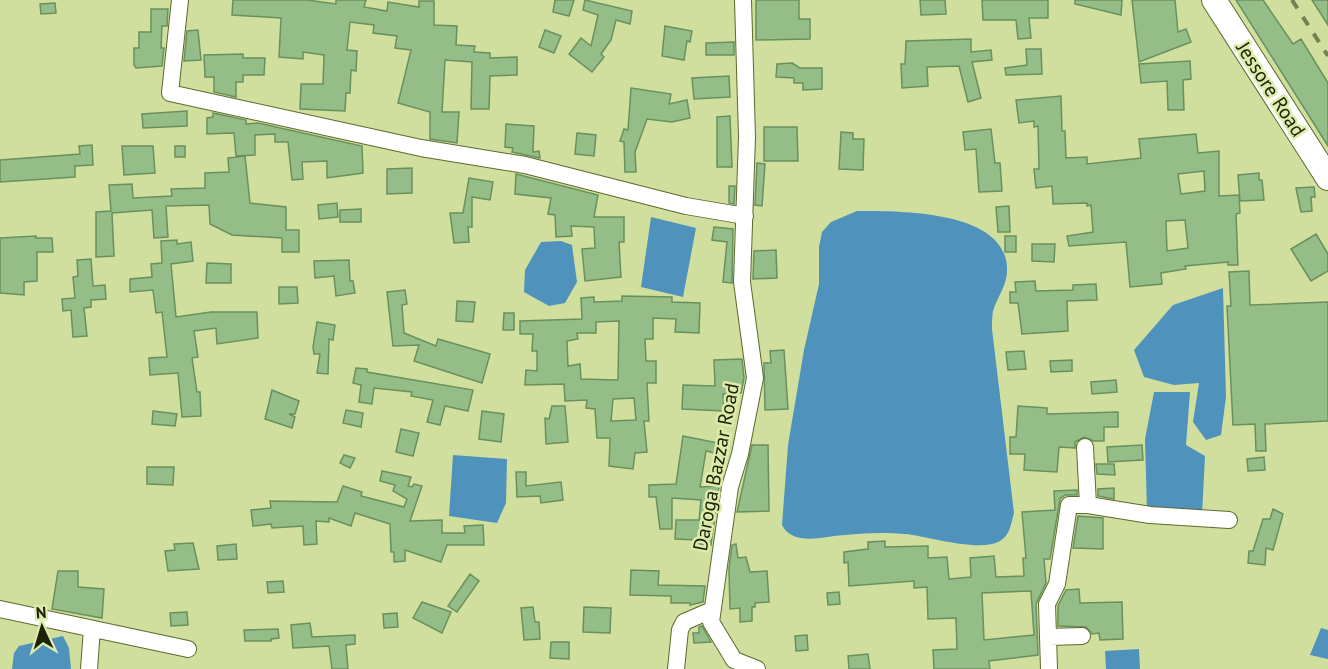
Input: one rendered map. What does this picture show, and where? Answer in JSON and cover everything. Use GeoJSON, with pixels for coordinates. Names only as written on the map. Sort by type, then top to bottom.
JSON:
{"type":"FeatureCollection","features":[{"type":"Feature","properties":{"kind":"highway","name":"Jessore Road"},"geometry":{"type":"LineString","coordinates":[[1214,0],[1328,178]]}},
{"type":"Feature","properties":{"kind":"street"},"geometry":{"type":"LineString","coordinates":[[180,0],[171,93],[421,148],[525,165],[686,206],[745,216]]}},
{"type":"Feature","properties":{"kind":"street","name":"Daroga Bazzar Road"},"geometry":{"type":"LineString","coordinates":[[743,0],[747,137],[742,282],[755,378],[740,454],[730,487],[711,622],[734,660],[757,669]]}},
{"type":"Feature","properties":{"kind":"street"},"geometry":{"type":"LineString","coordinates":[[1085,447],[1088,505]]}},
{"type":"Feature","properties":{"kind":"street"},"geometry":{"type":"LineString","coordinates":[[1049,669],[1047,604],[1057,584],[1069,505],[1088,505],[1150,515],[1229,520]]}},
{"type":"Feature","properties":{"kind":"street"},"geometry":{"type":"LineString","coordinates":[[0,609],[188,649]]}},
{"type":"Feature","properties":{"kind":"street"},"geometry":{"type":"LineString","coordinates":[[676,669],[680,630],[684,622],[712,610]]}},
{"type":"Feature","properties":{"kind":"street"},"geometry":{"type":"LineString","coordinates":[[88,669],[92,628]]}},
{"type":"Feature","properties":{"kind":"street"},"geometry":{"type":"LineString","coordinates":[[1048,637],[1082,636]]}},
{"type":"Feature","properties":{"kind":"water"},"geometry":{"type":"Polygon","coordinates":[[[857,211],[898,212],[947,218],[969,224],[988,234],[1001,248],[1007,273],[993,311],[992,329],[1014,513],[1008,532],[1000,541],[991,544],[967,545],[905,534],[882,533],[810,539],[794,536],[782,525],[788,445],[804,350],[819,284],[819,247],[822,232],[831,222],[857,211]]]}},
{"type":"Feature","properties":{"kind":"water"},"geometry":{"type":"Polygon","coordinates":[[[651,217],[696,228],[683,297],[641,287],[651,217]]]}},
{"type":"Feature","properties":{"kind":"water"},"geometry":{"type":"Polygon","coordinates":[[[561,241],[572,245],[577,282],[565,303],[549,306],[524,292],[525,270],[541,242],[561,241]]]}},
{"type":"Feature","properties":{"kind":"water"},"geometry":{"type":"Polygon","coordinates":[[[1223,288],[1226,397],[1221,435],[1206,440],[1193,422],[1199,383],[1174,385],[1144,377],[1134,350],[1173,305],[1223,288]]]}},
{"type":"Feature","properties":{"kind":"water"},"geometry":{"type":"Polygon","coordinates":[[[1154,392],[1190,392],[1186,445],[1205,456],[1202,515],[1147,512],[1145,439],[1154,392]]]}},
{"type":"Feature","properties":{"kind":"water"},"geometry":{"type":"Polygon","coordinates":[[[453,455],[507,459],[506,503],[497,523],[449,516],[453,455]]]}},
{"type":"Feature","properties":{"kind":"water"},"geometry":{"type":"Polygon","coordinates":[[[1321,628],[1328,630],[1328,659],[1310,655],[1321,628]]]}},
{"type":"Feature","properties":{"kind":"water"},"geometry":{"type":"Polygon","coordinates":[[[63,636],[69,648],[71,669],[12,669],[14,653],[19,646],[63,636]]]}},
{"type":"Feature","properties":{"kind":"water"},"geometry":{"type":"Polygon","coordinates":[[[1139,649],[1140,669],[1106,669],[1105,651],[1139,649]]]}},
{"type":"Feature","properties":{"kind":"building"},"geometry":{"type":"Polygon","coordinates":[[[233,0],[307,0],[336,4],[336,0],[366,0],[364,7],[387,11],[388,2],[419,7],[419,1],[434,1],[434,25],[457,26],[456,45],[475,46],[474,52],[490,53],[490,58],[517,57],[517,75],[490,76],[489,109],[471,109],[472,62],[445,60],[442,112],[459,112],[457,143],[430,139],[430,112],[398,103],[411,50],[395,48],[397,36],[373,33],[374,25],[350,22],[347,50],[357,51],[356,71],[351,70],[350,93],[346,93],[345,111],[300,109],[301,84],[323,84],[324,55],[303,52],[303,59],[279,57],[281,18],[232,15],[233,0]]]}},
{"type":"Feature","properties":{"kind":"building"},"geometry":{"type":"Polygon","coordinates":[[[555,0],[574,0],[569,16],[553,12],[555,0]]]}},
{"type":"Feature","properties":{"kind":"building"},"geometry":{"type":"Polygon","coordinates":[[[585,0],[632,11],[630,24],[616,20],[611,40],[601,54],[604,57],[592,72],[569,54],[581,38],[591,46],[598,15],[583,10],[585,0]]]}},
{"type":"Feature","properties":{"kind":"building"},"geometry":{"type":"Polygon","coordinates":[[[756,0],[799,0],[799,19],[810,19],[810,39],[756,40],[756,0]]]}},
{"type":"Feature","properties":{"kind":"building"},"geometry":{"type":"Polygon","coordinates":[[[920,0],[945,0],[946,14],[921,15],[920,0]]]}},
{"type":"Feature","properties":{"kind":"building"},"geometry":{"type":"Polygon","coordinates":[[[982,0],[1048,0],[1048,18],[1029,18],[1031,38],[1018,39],[1016,20],[983,20],[982,0]]]}},
{"type":"Feature","properties":{"kind":"building"},"geometry":{"type":"Polygon","coordinates":[[[1075,0],[1122,0],[1121,15],[1075,4],[1075,0]]]}},
{"type":"Feature","properties":{"kind":"building"},"geometry":{"type":"Polygon","coordinates":[[[1132,0],[1175,0],[1178,32],[1186,29],[1191,42],[1139,62],[1132,0]]]}},
{"type":"Feature","properties":{"kind":"building"},"geometry":{"type":"Polygon","coordinates":[[[1236,0],[1263,0],[1293,44],[1301,39],[1328,83],[1328,146],[1236,0]]]}},
{"type":"Feature","properties":{"kind":"building"},"geometry":{"type":"Polygon","coordinates":[[[1312,0],[1328,0],[1328,25],[1312,0]]]}},
{"type":"Feature","properties":{"kind":"building"},"geometry":{"type":"Polygon","coordinates":[[[55,3],[56,13],[41,14],[40,4],[55,3]]]}},
{"type":"Feature","properties":{"kind":"building"},"geometry":{"type":"Polygon","coordinates":[[[151,9],[168,9],[167,26],[162,26],[161,48],[164,48],[162,66],[136,68],[134,48],[139,48],[139,32],[151,32],[151,9]]]}},
{"type":"Feature","properties":{"kind":"building"},"geometry":{"type":"Polygon","coordinates":[[[665,26],[692,31],[690,42],[687,41],[684,60],[662,56],[665,26]]]}},
{"type":"Feature","properties":{"kind":"building"},"geometry":{"type":"Polygon","coordinates":[[[198,30],[201,60],[184,61],[187,31],[198,30]]]}},
{"type":"Feature","properties":{"kind":"building"},"geometry":{"type":"Polygon","coordinates":[[[545,30],[561,36],[554,53],[539,47],[545,30]]]}},
{"type":"Feature","properties":{"kind":"building"},"geometry":{"type":"Polygon","coordinates":[[[971,39],[971,52],[991,50],[992,60],[972,62],[981,98],[968,102],[959,66],[927,67],[928,86],[902,88],[901,64],[905,64],[906,41],[971,39]]]}},
{"type":"Feature","properties":{"kind":"building"},"geometry":{"type":"Polygon","coordinates":[[[734,42],[734,55],[706,55],[706,43],[734,42]]]}},
{"type":"Feature","properties":{"kind":"building"},"geometry":{"type":"Polygon","coordinates":[[[1026,49],[1041,49],[1042,74],[1006,75],[1005,68],[1027,65],[1026,49]]]}},
{"type":"Feature","properties":{"kind":"building"},"geometry":{"type":"Polygon","coordinates":[[[243,54],[243,58],[265,58],[264,75],[243,75],[243,82],[236,82],[236,97],[214,92],[214,77],[205,77],[204,55],[243,54]]]}},
{"type":"Feature","properties":{"kind":"building"},"geometry":{"type":"Polygon","coordinates":[[[1190,61],[1191,79],[1183,80],[1184,110],[1168,110],[1167,81],[1141,83],[1139,64],[1190,61]]]}},
{"type":"Feature","properties":{"kind":"building"},"geometry":{"type":"Polygon","coordinates":[[[792,63],[800,68],[822,68],[822,89],[803,90],[803,83],[794,83],[794,78],[776,77],[777,64],[792,63]]]}},
{"type":"Feature","properties":{"kind":"building"},"geometry":{"type":"Polygon","coordinates":[[[729,76],[730,97],[694,99],[692,78],[729,76]]]}},
{"type":"Feature","properties":{"kind":"building"},"geometry":{"type":"Polygon","coordinates":[[[631,88],[671,94],[669,104],[687,100],[690,118],[672,122],[647,119],[635,152],[636,172],[625,172],[624,142],[620,141],[624,129],[628,130],[631,88]]]}},
{"type":"Feature","properties":{"kind":"building"},"geometry":{"type":"Polygon","coordinates":[[[1061,96],[1062,131],[1065,131],[1066,158],[1087,157],[1087,164],[1141,158],[1139,139],[1196,134],[1198,153],[1219,151],[1219,196],[1239,195],[1240,213],[1236,214],[1238,265],[1228,265],[1228,262],[1185,266],[1186,269],[1161,273],[1162,284],[1130,287],[1126,242],[1069,246],[1067,236],[1093,232],[1091,205],[1087,206],[1087,203],[1053,204],[1052,186],[1036,188],[1034,169],[1039,169],[1038,126],[1034,127],[1034,121],[1019,123],[1016,100],[1061,96]],[[1204,171],[1178,174],[1181,194],[1205,191],[1204,171]],[[1185,220],[1166,221],[1167,251],[1188,248],[1185,220]]]}},
{"type":"Feature","properties":{"kind":"building"},"geometry":{"type":"Polygon","coordinates":[[[187,111],[187,126],[143,128],[142,114],[187,111]]]}},
{"type":"Feature","properties":{"kind":"building"},"geometry":{"type":"Polygon","coordinates":[[[213,113],[246,120],[246,124],[258,123],[362,146],[363,173],[327,178],[327,161],[302,162],[303,179],[292,180],[288,142],[275,142],[275,134],[255,135],[255,155],[236,156],[234,133],[207,134],[207,118],[213,117],[213,113]]]}},
{"type":"Feature","properties":{"kind":"building"},"geometry":{"type":"Polygon","coordinates":[[[730,116],[732,167],[717,167],[717,117],[730,116]]]}},
{"type":"Feature","properties":{"kind":"building"},"geometry":{"type":"Polygon","coordinates":[[[506,124],[534,126],[533,152],[539,151],[540,158],[512,152],[513,148],[505,147],[506,124]]]}},
{"type":"Feature","properties":{"kind":"building"},"geometry":{"type":"Polygon","coordinates":[[[764,127],[797,127],[798,161],[764,161],[764,127]]]}},
{"type":"Feature","properties":{"kind":"building"},"geometry":{"type":"Polygon","coordinates":[[[991,129],[995,163],[1000,163],[1002,191],[979,192],[976,149],[965,150],[963,132],[991,129]]]}},
{"type":"Feature","properties":{"kind":"building"},"geometry":{"type":"Polygon","coordinates":[[[841,132],[853,133],[853,139],[864,139],[863,170],[839,169],[841,132]]]}},
{"type":"Feature","properties":{"kind":"building"},"geometry":{"type":"Polygon","coordinates":[[[577,133],[596,135],[594,156],[575,154],[577,133]]]}},
{"type":"Feature","properties":{"kind":"building"},"geometry":{"type":"Polygon","coordinates":[[[92,145],[93,165],[75,166],[75,177],[0,182],[0,160],[80,154],[79,146],[92,145]]]}},
{"type":"Feature","properties":{"kind":"building"},"geometry":{"type":"Polygon","coordinates":[[[122,146],[153,146],[155,173],[124,175],[122,146]]]}},
{"type":"Feature","properties":{"kind":"building"},"geometry":{"type":"Polygon","coordinates":[[[175,146],[185,146],[185,157],[175,157],[175,146]]]}},
{"type":"Feature","properties":{"kind":"building"},"geometry":{"type":"Polygon","coordinates":[[[245,156],[250,203],[286,207],[286,230],[299,230],[299,252],[282,252],[282,238],[232,235],[210,224],[209,205],[166,206],[168,237],[154,238],[152,210],[112,213],[114,256],[96,257],[96,212],[111,211],[109,185],[132,184],[133,198],[172,196],[171,189],[205,188],[205,173],[229,172],[228,158],[245,156]]]}},
{"type":"Feature","properties":{"kind":"building"},"geometry":{"type":"Polygon","coordinates":[[[757,163],[765,164],[762,206],[755,205],[757,163]]]}},
{"type":"Feature","properties":{"kind":"building"},"geometry":{"type":"Polygon","coordinates":[[[412,168],[412,193],[387,194],[387,169],[412,168]]]}},
{"type":"Feature","properties":{"kind":"building"},"geometry":{"type":"Polygon","coordinates":[[[1259,173],[1264,200],[1240,201],[1238,175],[1259,173]]]}},
{"type":"Feature","properties":{"kind":"building"},"geometry":{"type":"Polygon","coordinates":[[[516,174],[598,195],[594,217],[624,217],[624,242],[619,242],[621,277],[585,281],[582,249],[595,248],[594,227],[571,226],[572,236],[556,237],[555,215],[548,214],[551,198],[515,194],[516,174]]]}},
{"type":"Feature","properties":{"kind":"building"},"geometry":{"type":"Polygon","coordinates":[[[469,178],[493,182],[490,200],[472,197],[472,227],[468,227],[469,242],[454,243],[450,213],[463,213],[469,178]]]}},
{"type":"Feature","properties":{"kind":"building"},"geometry":{"type":"Polygon","coordinates":[[[729,186],[735,186],[734,204],[729,203],[729,186]]]}},
{"type":"Feature","properties":{"kind":"building"},"geometry":{"type":"Polygon","coordinates":[[[1314,187],[1315,197],[1311,197],[1312,211],[1301,212],[1296,188],[1314,187]]]}},
{"type":"Feature","properties":{"kind":"building"},"geometry":{"type":"Polygon","coordinates":[[[337,203],[338,217],[319,219],[318,205],[337,203]]]}},
{"type":"Feature","properties":{"kind":"building"},"geometry":{"type":"Polygon","coordinates":[[[1009,206],[1010,232],[998,232],[996,207],[1009,206]]]}},
{"type":"Feature","properties":{"kind":"building"},"geometry":{"type":"Polygon","coordinates":[[[361,209],[361,222],[340,222],[340,210],[361,209]]]}},
{"type":"Feature","properties":{"kind":"building"},"geometry":{"type":"Polygon","coordinates":[[[714,227],[733,229],[732,283],[723,282],[727,242],[712,240],[714,227]]]}},
{"type":"Feature","properties":{"kind":"building"},"geometry":{"type":"Polygon","coordinates":[[[1316,234],[1328,254],[1328,271],[1311,281],[1291,249],[1316,234]]]}},
{"type":"Feature","properties":{"kind":"building"},"geometry":{"type":"Polygon","coordinates":[[[36,236],[36,238],[52,238],[53,252],[37,252],[37,281],[24,282],[24,295],[0,293],[0,238],[36,236]]]}},
{"type":"Feature","properties":{"kind":"building"},"geometry":{"type":"Polygon","coordinates":[[[1005,236],[1016,236],[1016,252],[1005,252],[1005,236]]]}},
{"type":"Feature","properties":{"kind":"building"},"geometry":{"type":"Polygon","coordinates":[[[177,240],[177,244],[191,242],[193,261],[171,264],[176,317],[211,312],[257,312],[258,338],[217,344],[216,328],[194,331],[198,357],[192,358],[197,392],[200,392],[201,416],[182,417],[178,373],[150,375],[149,358],[167,357],[162,312],[156,313],[153,290],[130,292],[130,279],[152,277],[151,264],[162,263],[161,241],[177,240]]]}},
{"type":"Feature","properties":{"kind":"building"},"geometry":{"type":"Polygon","coordinates":[[[1032,244],[1055,244],[1054,262],[1032,261],[1032,244]]]}},
{"type":"Feature","properties":{"kind":"building"},"geometry":{"type":"Polygon","coordinates":[[[776,250],[777,278],[753,279],[754,251],[776,250]]]}},
{"type":"Feature","properties":{"kind":"building"},"geometry":{"type":"Polygon","coordinates":[[[91,259],[93,286],[105,285],[106,299],[91,300],[91,307],[84,308],[87,336],[73,337],[71,310],[63,311],[62,299],[75,298],[73,277],[78,276],[77,260],[91,259]]]}},
{"type":"Feature","properties":{"kind":"building"},"geometry":{"type":"Polygon","coordinates":[[[349,260],[350,281],[353,281],[355,293],[336,296],[334,276],[315,278],[314,261],[349,260]]]}},
{"type":"Feature","properties":{"kind":"building"},"geometry":{"type":"Polygon","coordinates":[[[207,263],[231,264],[231,283],[206,283],[207,263]]]}},
{"type":"Feature","properties":{"kind":"building"},"geometry":{"type":"Polygon","coordinates":[[[1249,271],[1250,305],[1328,302],[1328,421],[1265,424],[1266,451],[1256,451],[1255,424],[1233,425],[1227,306],[1231,306],[1229,272],[1249,271]]]}},
{"type":"Feature","properties":{"kind":"building"},"geometry":{"type":"Polygon","coordinates":[[[1035,281],[1036,291],[1073,290],[1073,285],[1096,284],[1097,300],[1067,301],[1068,331],[1022,334],[1018,303],[1010,303],[1010,292],[1016,292],[1015,282],[1035,281]]]}},
{"type":"Feature","properties":{"kind":"building"},"geometry":{"type":"Polygon","coordinates":[[[279,287],[297,287],[298,303],[279,304],[279,287]]]}},
{"type":"Feature","properties":{"kind":"building"},"geometry":{"type":"Polygon","coordinates":[[[405,290],[407,304],[402,305],[404,333],[436,346],[438,339],[490,354],[482,383],[414,361],[419,345],[393,346],[387,292],[405,290]]]}},
{"type":"Feature","properties":{"kind":"building"},"geometry":{"type":"Polygon","coordinates":[[[622,296],[672,297],[672,302],[700,303],[699,333],[675,332],[676,319],[653,318],[653,339],[645,339],[646,361],[656,361],[656,383],[647,383],[649,421],[644,421],[647,452],[635,453],[633,469],[609,466],[610,438],[597,438],[595,409],[586,408],[587,400],[565,401],[564,384],[525,385],[526,370],[537,371],[537,351],[532,351],[533,334],[520,334],[520,321],[582,319],[581,298],[594,297],[594,302],[622,301],[622,296]],[[619,321],[596,322],[596,333],[577,333],[578,339],[567,341],[568,366],[580,364],[581,379],[618,380],[619,321]],[[634,398],[613,399],[611,421],[636,420],[634,398]]]}},
{"type":"Feature","properties":{"kind":"building"},"geometry":{"type":"Polygon","coordinates":[[[457,301],[475,302],[473,322],[456,321],[457,301]]]}},
{"type":"Feature","properties":{"kind":"building"},"geometry":{"type":"Polygon","coordinates":[[[504,313],[514,313],[514,330],[503,330],[504,313]]]}},
{"type":"Feature","properties":{"kind":"building"},"geometry":{"type":"Polygon","coordinates":[[[317,322],[335,325],[333,340],[329,339],[328,374],[317,373],[320,354],[314,354],[313,347],[317,322]]]}},
{"type":"Feature","properties":{"kind":"building"},"geometry":{"type":"Polygon","coordinates":[[[784,350],[788,409],[765,410],[764,363],[771,363],[770,351],[784,350]]]}},
{"type":"Feature","properties":{"kind":"building"},"geometry":{"type":"Polygon","coordinates":[[[1024,351],[1026,369],[1008,370],[1006,352],[1024,351]]]}},
{"type":"Feature","properties":{"kind":"building"},"geometry":{"type":"Polygon","coordinates":[[[742,359],[744,378],[741,393],[723,394],[724,411],[682,409],[683,385],[715,386],[714,360],[742,359]]]}},
{"type":"Feature","properties":{"kind":"building"},"geometry":{"type":"Polygon","coordinates":[[[1072,360],[1072,371],[1051,372],[1050,361],[1072,360]]]}},
{"type":"Feature","properties":{"kind":"building"},"geometry":{"type":"Polygon","coordinates":[[[356,368],[367,369],[367,372],[473,390],[468,411],[445,406],[440,425],[427,422],[433,400],[411,396],[412,392],[374,388],[372,404],[359,402],[361,385],[353,383],[356,368]]]}},
{"type":"Feature","properties":{"kind":"building"},"geometry":{"type":"Polygon","coordinates":[[[1116,380],[1117,392],[1092,394],[1091,382],[1116,380]]]}},
{"type":"Feature","properties":{"kind":"building"},"geometry":{"type":"Polygon","coordinates":[[[272,390],[299,401],[295,414],[289,414],[295,417],[292,428],[265,419],[272,390]]]}},
{"type":"Feature","properties":{"kind":"building"},"geometry":{"type":"Polygon","coordinates":[[[552,406],[565,406],[568,442],[546,444],[545,418],[549,419],[552,406]]]}},
{"type":"Feature","properties":{"kind":"building"},"geometry":{"type":"Polygon","coordinates":[[[1018,406],[1047,408],[1047,414],[1118,412],[1118,427],[1104,427],[1104,441],[1094,441],[1084,437],[1075,442],[1075,448],[1059,447],[1057,472],[1024,470],[1025,454],[1010,454],[1010,437],[1016,437],[1018,406]]]}},
{"type":"Feature","properties":{"kind":"building"},"geometry":{"type":"Polygon","coordinates":[[[346,410],[363,413],[361,427],[343,423],[346,410]]]}},
{"type":"Feature","properties":{"kind":"building"},"geometry":{"type":"Polygon","coordinates":[[[153,411],[177,414],[175,426],[152,424],[153,411]]]}},
{"type":"Feature","properties":{"kind":"building"},"geometry":{"type":"Polygon","coordinates":[[[482,411],[504,414],[501,442],[479,439],[482,411]]]}},
{"type":"Feature","properties":{"kind":"building"},"geometry":{"type":"Polygon","coordinates":[[[401,429],[419,433],[413,456],[396,452],[401,429]]]}},
{"type":"Feature","properties":{"kind":"building"},"geometry":{"type":"Polygon","coordinates":[[[683,436],[718,443],[715,453],[706,451],[700,487],[719,486],[711,545],[698,544],[698,540],[675,539],[676,520],[699,520],[701,500],[672,498],[672,529],[660,529],[656,497],[649,497],[649,485],[676,484],[683,436]]]}},
{"type":"Feature","properties":{"kind":"building"},"geometry":{"type":"Polygon","coordinates":[[[752,445],[768,445],[769,511],[737,512],[752,445]]]}},
{"type":"Feature","properties":{"kind":"building"},"geometry":{"type":"Polygon","coordinates":[[[1142,445],[1143,460],[1108,462],[1107,447],[1142,445]]]}},
{"type":"Feature","properties":{"kind":"building"},"geometry":{"type":"Polygon","coordinates":[[[344,455],[355,458],[350,468],[340,463],[344,455]]]}},
{"type":"Feature","properties":{"kind":"building"},"geometry":{"type":"Polygon","coordinates":[[[1264,457],[1265,470],[1248,471],[1247,459],[1264,457]]]}},
{"type":"Feature","properties":{"kind":"building"},"geometry":{"type":"Polygon","coordinates":[[[1096,464],[1114,464],[1115,475],[1097,474],[1096,464]]]}},
{"type":"Feature","properties":{"kind":"building"},"geometry":{"type":"Polygon","coordinates":[[[147,467],[174,467],[173,485],[147,484],[147,467]]]}},
{"type":"Feature","properties":{"kind":"building"},"geometry":{"type":"Polygon","coordinates":[[[382,471],[411,477],[408,486],[412,487],[414,484],[422,486],[410,521],[442,520],[442,533],[465,533],[464,526],[483,525],[484,545],[447,545],[441,562],[405,550],[405,561],[394,562],[394,552],[391,552],[390,524],[355,513],[351,526],[329,518],[329,522],[316,521],[317,544],[304,545],[303,526],[272,528],[271,524],[253,526],[251,510],[271,508],[270,501],[337,502],[343,486],[362,492],[361,496],[404,507],[407,499],[393,491],[395,485],[380,481],[382,471]]]}},
{"type":"Feature","properties":{"kind":"building"},"geometry":{"type":"Polygon","coordinates":[[[516,472],[526,472],[526,486],[561,482],[563,500],[541,503],[540,496],[517,497],[516,472]]]}},
{"type":"Feature","properties":{"kind":"building"},"geometry":{"type":"Polygon","coordinates":[[[1114,488],[1114,499],[1098,496],[1098,489],[1114,488]]]}},
{"type":"Feature","properties":{"kind":"building"},"geometry":{"type":"Polygon","coordinates":[[[1077,490],[1077,495],[1065,495],[1060,499],[1050,559],[1044,559],[1046,583],[1036,604],[1038,655],[989,661],[990,669],[934,669],[933,650],[957,649],[956,618],[928,619],[927,587],[914,588],[914,581],[849,586],[848,562],[844,563],[844,552],[868,549],[868,542],[885,541],[885,547],[928,546],[928,558],[947,557],[949,579],[971,577],[970,558],[994,556],[996,577],[1024,576],[1023,558],[1026,558],[1022,512],[1055,510],[1054,491],[1077,490]],[[1031,591],[982,593],[984,640],[1034,635],[1031,591]]]}},
{"type":"Feature","properties":{"kind":"building"},"geometry":{"type":"Polygon","coordinates":[[[1273,509],[1283,514],[1273,550],[1266,548],[1265,565],[1248,563],[1249,551],[1253,551],[1263,519],[1270,519],[1273,509]]]}},
{"type":"Feature","properties":{"kind":"building"},"geometry":{"type":"Polygon","coordinates":[[[1078,516],[1103,518],[1103,549],[1073,548],[1078,516]]]}},
{"type":"Feature","properties":{"kind":"building"},"geometry":{"type":"Polygon","coordinates":[[[193,543],[199,569],[168,571],[165,551],[175,550],[174,544],[193,543]]]}},
{"type":"Feature","properties":{"kind":"building"},"geometry":{"type":"Polygon","coordinates":[[[236,544],[237,559],[218,560],[217,546],[236,544]]]}},
{"type":"Feature","properties":{"kind":"building"},"geometry":{"type":"Polygon","coordinates":[[[736,544],[738,558],[746,557],[750,572],[767,571],[769,602],[755,603],[755,607],[752,607],[752,621],[740,622],[740,608],[730,609],[729,568],[732,545],[736,544]]]}},
{"type":"Feature","properties":{"kind":"building"},"geometry":{"type":"Polygon","coordinates":[[[631,570],[659,571],[658,585],[705,586],[703,602],[690,605],[690,603],[671,603],[671,596],[630,595],[631,570]]]}},
{"type":"Feature","properties":{"kind":"building"},"geometry":{"type":"Polygon","coordinates":[[[58,571],[78,571],[78,587],[104,589],[102,618],[52,609],[58,571]]]}},
{"type":"Feature","properties":{"kind":"building"},"geometry":{"type":"Polygon","coordinates":[[[470,574],[479,581],[457,612],[448,606],[470,574]]]}},
{"type":"Feature","properties":{"kind":"building"},"geometry":{"type":"Polygon","coordinates":[[[283,581],[284,592],[268,593],[267,582],[283,581]]]}},
{"type":"Feature","properties":{"kind":"building"},"geometry":{"type":"Polygon","coordinates":[[[1079,589],[1080,603],[1122,602],[1123,639],[1100,640],[1099,633],[1092,634],[1086,627],[1058,626],[1058,606],[1066,590],[1079,589]]]}},
{"type":"Feature","properties":{"kind":"building"},"geometry":{"type":"Polygon","coordinates":[[[839,592],[840,604],[828,605],[827,593],[839,592]]]}},
{"type":"Feature","properties":{"kind":"building"},"geometry":{"type":"Polygon","coordinates":[[[422,602],[451,612],[442,633],[413,618],[422,602]]]}},
{"type":"Feature","properties":{"kind":"building"},"geometry":{"type":"Polygon","coordinates":[[[533,607],[535,622],[539,622],[540,639],[524,640],[521,608],[533,607]]]}},
{"type":"Feature","properties":{"kind":"building"},"geometry":{"type":"Polygon","coordinates":[[[584,607],[611,608],[610,633],[583,632],[584,607]]]}},
{"type":"Feature","properties":{"kind":"building"},"geometry":{"type":"Polygon","coordinates":[[[187,612],[188,625],[171,626],[170,613],[187,612]]]}},
{"type":"Feature","properties":{"kind":"building"},"geometry":{"type":"Polygon","coordinates":[[[397,613],[398,627],[384,628],[383,614],[397,613]]]}},
{"type":"Feature","properties":{"kind":"building"},"geometry":{"type":"Polygon","coordinates":[[[310,623],[312,637],[355,635],[355,644],[346,645],[348,669],[332,669],[329,646],[293,648],[291,625],[310,623]]]}},
{"type":"Feature","properties":{"kind":"building"},"geometry":{"type":"Polygon","coordinates":[[[702,626],[711,642],[694,643],[693,633],[699,633],[699,627],[702,626]]]}},
{"type":"Feature","properties":{"kind":"building"},"geometry":{"type":"Polygon","coordinates":[[[278,629],[279,638],[271,639],[271,641],[245,641],[244,630],[278,629]]]}},
{"type":"Feature","properties":{"kind":"building"},"geometry":{"type":"Polygon","coordinates":[[[807,635],[808,650],[796,651],[795,636],[807,635]]]}},
{"type":"Feature","properties":{"kind":"building"},"geometry":{"type":"Polygon","coordinates":[[[551,642],[569,642],[569,659],[550,658],[551,642]]]}},
{"type":"Feature","properties":{"kind":"building"},"geometry":{"type":"Polygon","coordinates":[[[868,654],[870,669],[849,669],[848,656],[868,654]]]}},
{"type":"Feature","properties":{"kind":"railway"},"geometry":{"type":"LineString","coordinates":[[1292,0],[1328,56]]}}]}
